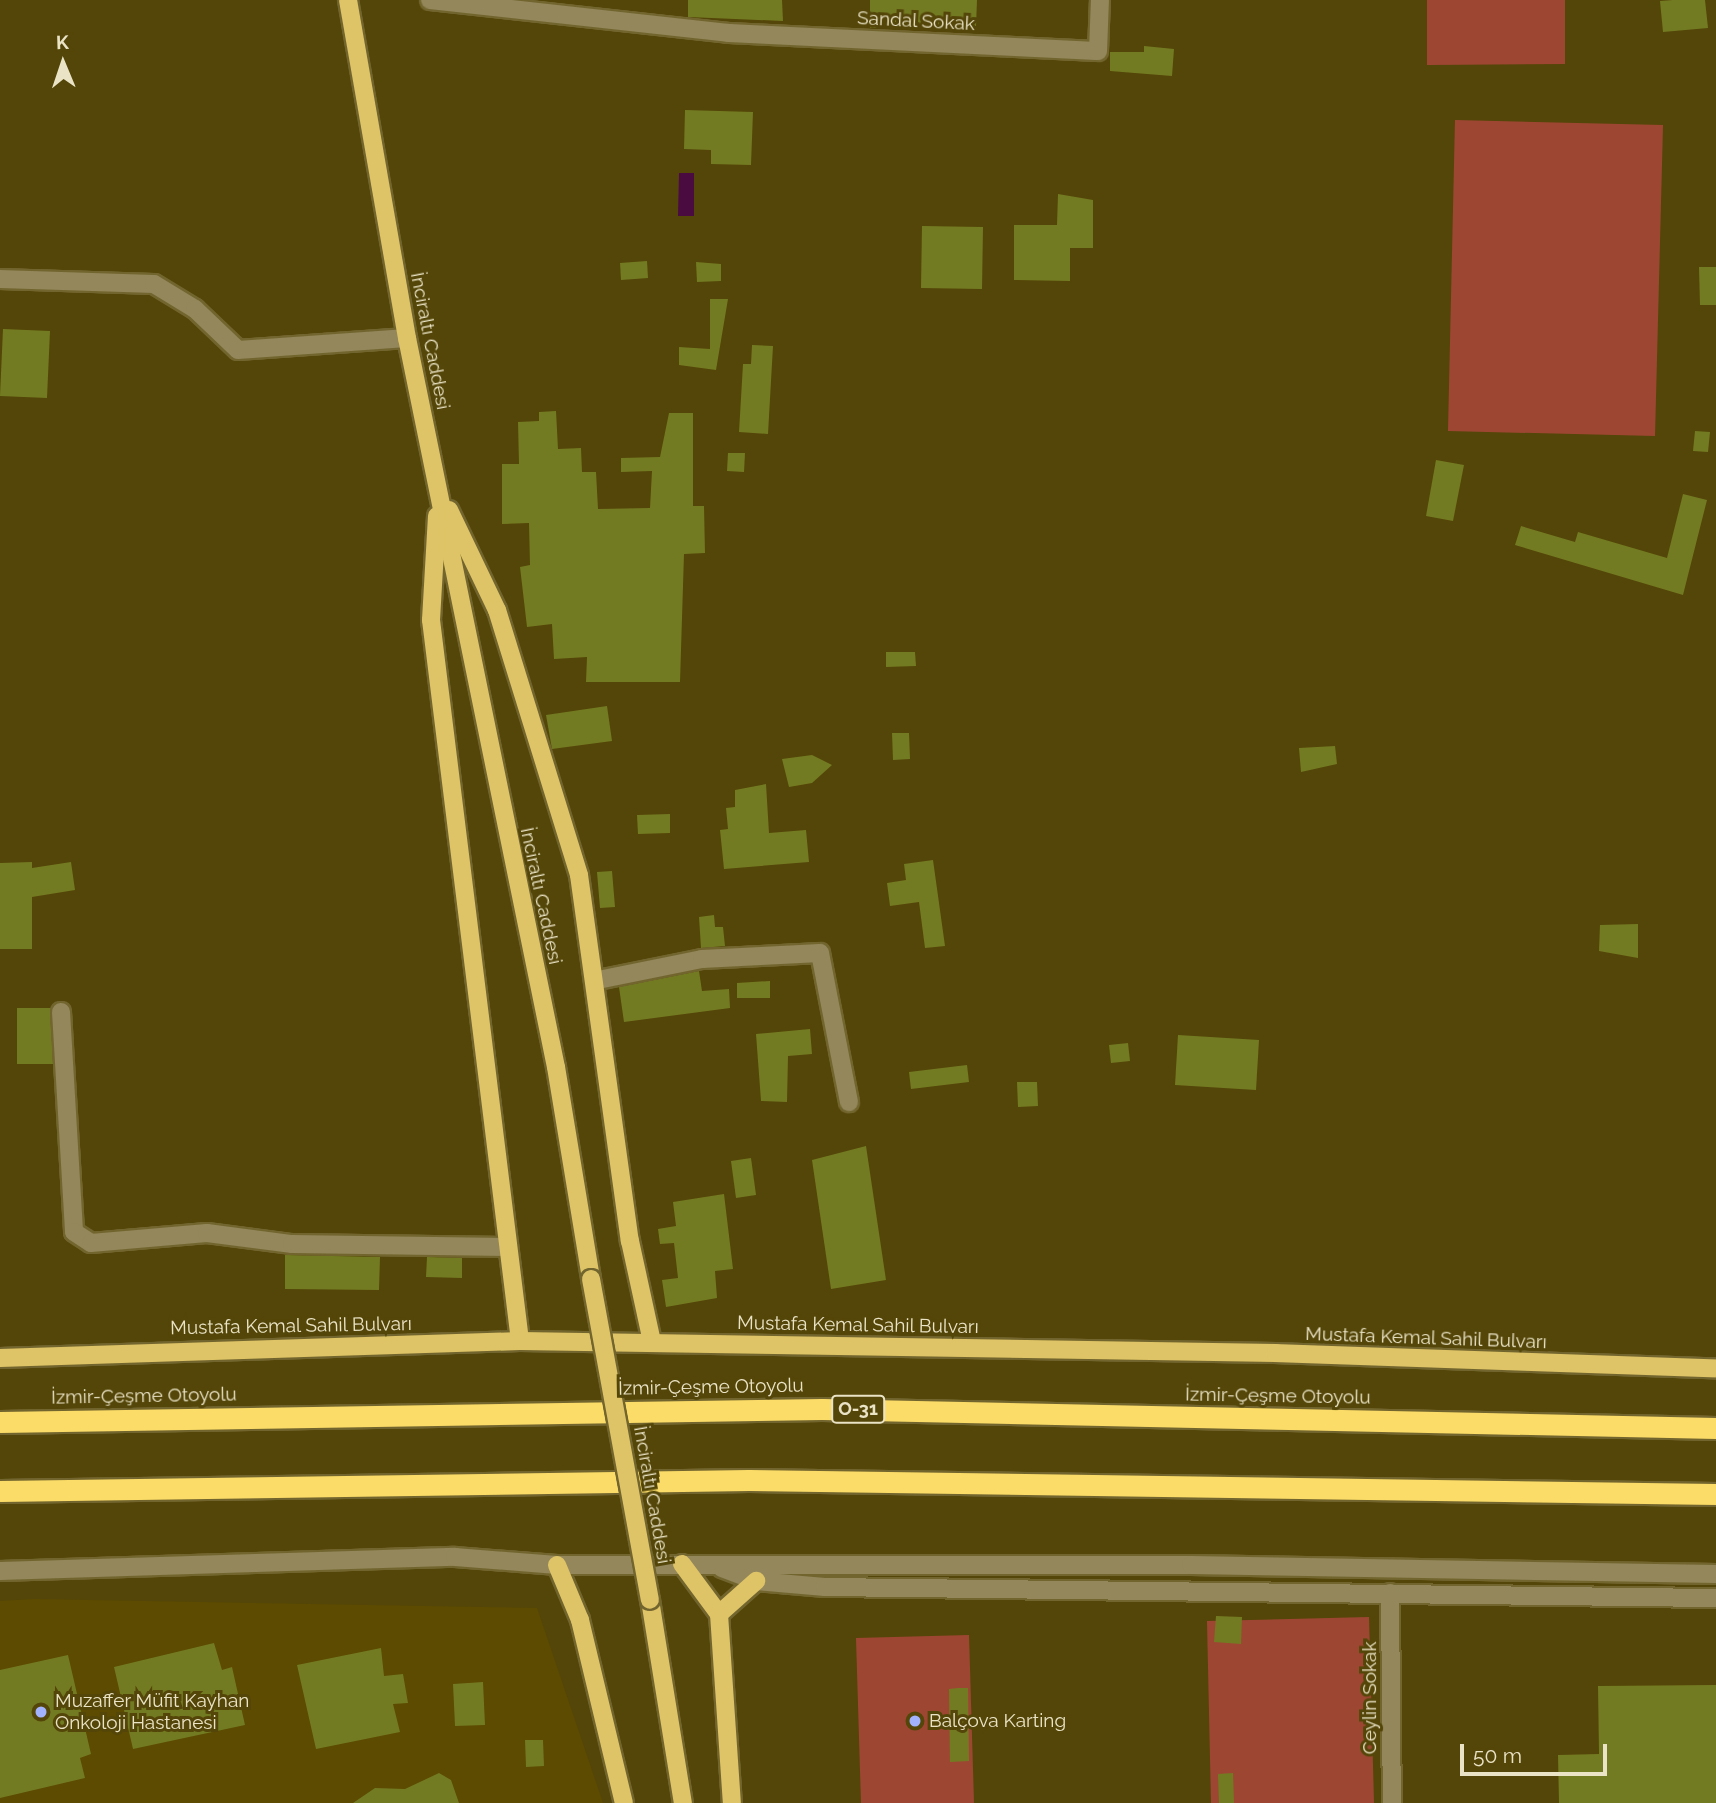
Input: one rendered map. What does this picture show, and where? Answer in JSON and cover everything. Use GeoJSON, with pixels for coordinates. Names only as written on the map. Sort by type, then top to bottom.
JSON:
{"type":"FeatureCollection","features":[{"type":"Feature","properties":{"kind":"highway","name":"İzmir-Çeşme Otoyolu"},"geometry":{"type":"LineString","coordinates":[[0,1422],[822,1409],[1716,1428]]}},
{"type":"Feature","properties":{"kind":"highway"},"geometry":{"type":"LineString","coordinates":[[0,1490],[749,1480],[1716,1494]]}},
{"type":"Feature","properties":{"kind":"main road","name":"İnciraltı Caddesi"},"geometry":{"type":"LineString","coordinates":[[348,0],[407,338],[556,1067],[683,1803]]}},
{"type":"Feature","properties":{"kind":"main road"},"geometry":{"type":"LineString","coordinates":[[439,488],[497,610],[579,875],[598,980],[630,1241],[652,1342]]}},
{"type":"Feature","properties":{"kind":"main road"},"geometry":{"type":"LineString","coordinates":[[439,488],[431,620],[506,1247],[520,1341]]}},
{"type":"Feature","properties":{"kind":"main road","name":"Mustafa Kemal Sahil Bulvarı"},"geometry":{"type":"LineString","coordinates":[[0,1357],[520,1341],[1716,1368]]}},
{"type":"Feature","properties":{"kind":"main road"},"geometry":{"type":"LineString","coordinates":[[682,1564],[719,1614],[732,1803]]}},
{"type":"Feature","properties":{"kind":"main road"},"geometry":{"type":"LineString","coordinates":[[556,1565],[580,1620],[624,1803]]}},
{"type":"Feature","properties":{"kind":"main road"},"geometry":{"type":"LineString","coordinates":[[719,1614],[756,1581]]}},
{"type":"Feature","properties":{"kind":"street","name":"Sandal Sokak"},"geometry":{"type":"LineString","coordinates":[[430,0],[728,33],[1098,51],[1100,0]]}},
{"type":"Feature","properties":{"kind":"street"},"geometry":{"type":"LineString","coordinates":[[0,279],[154,284],[195,309],[238,350],[407,338]]}},
{"type":"Feature","properties":{"kind":"street"},"geometry":{"type":"LineString","coordinates":[[598,980],[702,958],[820,953],[849,1102]]}},
{"type":"Feature","properties":{"kind":"street"},"geometry":{"type":"LineString","coordinates":[[61,1012],[74,1232],[90,1243],[207,1233],[292,1244],[506,1247]]}},
{"type":"Feature","properties":{"kind":"street"},"geometry":{"type":"LineString","coordinates":[[0,1571],[455,1557],[556,1565],[709,1563],[1716,1574]]}},
{"type":"Feature","properties":{"kind":"street"},"geometry":{"type":"LineString","coordinates":[[709,1563],[756,1581],[1716,1598]]}},
{"type":"Feature","properties":{"kind":"street","name":"Ceylin Sokak"},"geometry":{"type":"LineString","coordinates":[[1390,1593],[1392,1803]]}},
{"type":"Feature","properties":{"kind":"shaded area"},"geometry":{"type":"Polygon","coordinates":[[[1427,0],[1565,0],[1565,64],[1427,65],[1427,0]]]}},
{"type":"Feature","properties":{"kind":"shaded area"},"geometry":{"type":"Polygon","coordinates":[[[1455,120],[1663,125],[1655,436],[1448,431],[1455,120]]]}},
{"type":"Feature","properties":{"kind":"shaded area"},"geometry":{"type":"Polygon","coordinates":[[[679,173],[694,173],[694,216],[678,216],[679,173]]]}},
{"type":"Feature","properties":{"kind":"shaded area"},"geometry":{"type":"Polygon","coordinates":[[[33,1599],[537,1608],[603,1803],[0,1803],[0,1601],[33,1599]]]}},
{"type":"Feature","properties":{"kind":"shaded area"},"geometry":{"type":"Polygon","coordinates":[[[1369,1617],[1374,1803],[1211,1803],[1207,1621],[1369,1617]]]}},
{"type":"Feature","properties":{"kind":"shaded area","name":"Balçova Karting"},"geometry":{"type":"Polygon","coordinates":[[[969,1635],[974,1803],[861,1803],[856,1638],[969,1635]]]}},
{"type":"Feature","properties":{"kind":"building"},"geometry":{"type":"Polygon","coordinates":[[[688,0],[782,0],[783,21],[688,17],[688,0]]]}},
{"type":"Feature","properties":{"kind":"building"},"geometry":{"type":"Polygon","coordinates":[[[870,0],[977,0],[976,26],[870,28],[870,0]]]}},
{"type":"Feature","properties":{"kind":"building"},"geometry":{"type":"Polygon","coordinates":[[[1705,0],[1708,28],[1663,32],[1660,1],[1705,0]]]}},
{"type":"Feature","properties":{"kind":"building"},"geometry":{"type":"Polygon","coordinates":[[[1144,46],[1174,49],[1172,76],[1110,71],[1110,52],[1144,52],[1144,46]]]}},
{"type":"Feature","properties":{"kind":"building"},"geometry":{"type":"Polygon","coordinates":[[[685,110],[753,112],[751,165],[711,164],[711,150],[684,149],[685,110]]]}},
{"type":"Feature","properties":{"kind":"building"},"geometry":{"type":"Polygon","coordinates":[[[1058,194],[1093,200],[1093,248],[1070,248],[1070,281],[1014,280],[1014,225],[1057,225],[1058,194]]]}},
{"type":"Feature","properties":{"kind":"building"},"geometry":{"type":"Polygon","coordinates":[[[922,226],[983,227],[982,289],[921,288],[922,226]]]}},
{"type":"Feature","properties":{"kind":"building"},"geometry":{"type":"Polygon","coordinates":[[[647,261],[648,278],[621,280],[620,263],[647,261]]]}},
{"type":"Feature","properties":{"kind":"building"},"geometry":{"type":"Polygon","coordinates":[[[696,262],[721,264],[721,281],[697,282],[696,262]]]}},
{"type":"Feature","properties":{"kind":"building"},"geometry":{"type":"Polygon","coordinates":[[[1699,267],[1716,267],[1716,305],[1700,305],[1699,267]]]}},
{"type":"Feature","properties":{"kind":"building"},"geometry":{"type":"Polygon","coordinates":[[[710,299],[728,299],[716,370],[679,365],[679,347],[710,349],[710,299]]]}},
{"type":"Feature","properties":{"kind":"building"},"geometry":{"type":"Polygon","coordinates":[[[3,329],[50,331],[47,398],[0,396],[3,329]]]}},
{"type":"Feature","properties":{"kind":"building"},"geometry":{"type":"Polygon","coordinates":[[[752,345],[773,346],[768,434],[739,432],[743,364],[751,364],[752,345]]]}},
{"type":"Feature","properties":{"kind":"building"},"geometry":{"type":"Polygon","coordinates":[[[556,411],[558,449],[581,448],[582,472],[596,472],[598,509],[650,508],[652,471],[621,472],[621,458],[660,457],[669,413],[693,413],[693,506],[704,506],[705,553],[684,554],[680,682],[586,682],[587,657],[554,659],[552,624],[527,627],[520,567],[530,565],[529,523],[502,524],[502,464],[519,464],[518,422],[539,421],[539,412],[556,411]]]}},
{"type":"Feature","properties":{"kind":"building"},"geometry":{"type":"Polygon","coordinates":[[[1695,431],[1710,432],[1708,452],[1693,451],[1695,431]]]}},
{"type":"Feature","properties":{"kind":"building"},"geometry":{"type":"Polygon","coordinates":[[[728,453],[745,453],[744,472],[727,471],[728,453]]]}},
{"type":"Feature","properties":{"kind":"building"},"geometry":{"type":"Polygon","coordinates":[[[1436,460],[1464,465],[1453,521],[1426,516],[1436,460]]]}},
{"type":"Feature","properties":{"kind":"building"},"geometry":{"type":"Polygon","coordinates":[[[1683,494],[1707,500],[1683,595],[1515,545],[1521,526],[1575,542],[1578,532],[1667,558],[1683,494]]]}},
{"type":"Feature","properties":{"kind":"building"},"geometry":{"type":"Polygon","coordinates":[[[886,652],[915,652],[916,666],[886,667],[886,652]]]}},
{"type":"Feature","properties":{"kind":"building"},"geometry":{"type":"Polygon","coordinates":[[[607,706],[612,741],[552,749],[546,715],[607,706]]]}},
{"type":"Feature","properties":{"kind":"building"},"geometry":{"type":"Polygon","coordinates":[[[892,733],[909,733],[910,759],[893,760],[892,733]]]}},
{"type":"Feature","properties":{"kind":"building"},"geometry":{"type":"Polygon","coordinates":[[[1335,746],[1337,764],[1301,772],[1299,748],[1335,746]]]}},
{"type":"Feature","properties":{"kind":"building"},"geometry":{"type":"Polygon","coordinates":[[[812,755],[832,765],[812,783],[789,787],[782,759],[812,755]]]}},
{"type":"Feature","properties":{"kind":"building"},"geometry":{"type":"Polygon","coordinates":[[[766,784],[769,833],[806,830],[809,862],[724,869],[720,830],[728,829],[726,808],[735,807],[735,790],[766,784]]]}},
{"type":"Feature","properties":{"kind":"building"},"geometry":{"type":"Polygon","coordinates":[[[670,814],[670,833],[638,834],[637,815],[670,814]]]}},
{"type":"Feature","properties":{"kind":"building"},"geometry":{"type":"Polygon","coordinates":[[[933,860],[945,946],[925,948],[919,902],[890,906],[887,883],[906,880],[904,864],[933,860]]]}},
{"type":"Feature","properties":{"kind":"building"},"geometry":{"type":"Polygon","coordinates":[[[32,862],[32,868],[71,862],[75,890],[32,897],[32,949],[0,949],[0,863],[32,862]]]}},
{"type":"Feature","properties":{"kind":"building"},"geometry":{"type":"Polygon","coordinates":[[[612,871],[615,907],[600,908],[597,872],[612,871]]]}},
{"type":"Feature","properties":{"kind":"building"},"geometry":{"type":"Polygon","coordinates":[[[714,915],[715,927],[723,927],[725,946],[701,948],[699,917],[714,915]]]}},
{"type":"Feature","properties":{"kind":"building"},"geometry":{"type":"Polygon","coordinates":[[[1638,924],[1638,958],[1599,951],[1600,925],[1638,924]]]}},
{"type":"Feature","properties":{"kind":"building"},"geometry":{"type":"Polygon","coordinates":[[[699,971],[702,991],[729,989],[730,1008],[624,1022],[619,987],[699,971]]]}},
{"type":"Feature","properties":{"kind":"building"},"geometry":{"type":"Polygon","coordinates":[[[770,981],[770,998],[737,998],[737,983],[770,981]]]}},
{"type":"Feature","properties":{"kind":"building"},"geometry":{"type":"Polygon","coordinates":[[[17,1008],[51,1008],[53,1064],[17,1064],[17,1008]]]}},
{"type":"Feature","properties":{"kind":"building"},"geometry":{"type":"Polygon","coordinates":[[[810,1029],[812,1054],[788,1056],[787,1102],[761,1101],[756,1034],[810,1029]]]}},
{"type":"Feature","properties":{"kind":"building"},"geometry":{"type":"Polygon","coordinates":[[[1178,1035],[1259,1040],[1256,1090],[1175,1085],[1178,1035]]]}},
{"type":"Feature","properties":{"kind":"building"},"geometry":{"type":"Polygon","coordinates":[[[1128,1043],[1130,1061],[1111,1063],[1109,1045],[1128,1043]]]}},
{"type":"Feature","properties":{"kind":"building"},"geometry":{"type":"Polygon","coordinates":[[[967,1065],[969,1082],[911,1089],[909,1072],[967,1065]]]}},
{"type":"Feature","properties":{"kind":"building"},"geometry":{"type":"Polygon","coordinates":[[[1017,1082],[1037,1082],[1038,1106],[1018,1107],[1017,1082]]]}},
{"type":"Feature","properties":{"kind":"building"},"geometry":{"type":"Polygon","coordinates":[[[866,1146],[886,1280],[831,1289],[812,1160],[866,1146]]]}},
{"type":"Feature","properties":{"kind":"building"},"geometry":{"type":"Polygon","coordinates":[[[751,1158],[756,1195],[736,1198],[731,1161],[751,1158]]]}},
{"type":"Feature","properties":{"kind":"building"},"geometry":{"type":"Polygon","coordinates":[[[724,1194],[733,1269],[715,1271],[717,1298],[666,1307],[662,1280],[678,1278],[674,1243],[660,1244],[658,1229],[676,1226],[673,1202],[724,1194]]]}},
{"type":"Feature","properties":{"kind":"building"},"geometry":{"type":"Polygon","coordinates":[[[285,1255],[380,1257],[379,1290],[285,1289],[285,1255]]]}},
{"type":"Feature","properties":{"kind":"building"},"geometry":{"type":"Polygon","coordinates":[[[427,1257],[462,1258],[462,1278],[426,1277],[427,1257]]]}},
{"type":"Feature","properties":{"kind":"building"},"geometry":{"type":"Polygon","coordinates":[[[1216,1616],[1242,1617],[1241,1644],[1214,1642],[1216,1616]]]}},
{"type":"Feature","properties":{"kind":"building"},"geometry":{"type":"Polygon","coordinates":[[[214,1643],[222,1670],[232,1667],[245,1725],[133,1749],[114,1667],[214,1643]]]}},
{"type":"Feature","properties":{"kind":"building"},"geometry":{"type":"Polygon","coordinates":[[[381,1648],[384,1676],[403,1674],[408,1703],[393,1704],[400,1732],[316,1749],[297,1665],[381,1648]]]}},
{"type":"Feature","properties":{"kind":"building","name":"Muzaffer Müfit Kayhan Onkoloji Hastanesi"},"geometry":{"type":"Polygon","coordinates":[[[68,1655],[91,1754],[80,1758],[85,1778],[0,1798],[0,1670],[68,1655]]]}},
{"type":"Feature","properties":{"kind":"building"},"geometry":{"type":"Polygon","coordinates":[[[483,1682],[485,1725],[455,1726],[453,1684],[483,1682]]]}},
{"type":"Feature","properties":{"kind":"building"},"geometry":{"type":"Polygon","coordinates":[[[1716,1685],[1716,1803],[1559,1803],[1558,1755],[1599,1754],[1598,1686],[1716,1685]]]}},
{"type":"Feature","properties":{"kind":"building"},"geometry":{"type":"Polygon","coordinates":[[[968,1688],[969,1761],[950,1762],[949,1689],[968,1688]]]}},
{"type":"Feature","properties":{"kind":"building"},"geometry":{"type":"Polygon","coordinates":[[[525,1740],[543,1740],[544,1766],[526,1767],[525,1740]]]}},
{"type":"Feature","properties":{"kind":"building"},"geometry":{"type":"Polygon","coordinates":[[[439,1773],[451,1780],[459,1803],[353,1803],[375,1788],[405,1789],[439,1773]]]}},
{"type":"Feature","properties":{"kind":"building"},"geometry":{"type":"Polygon","coordinates":[[[1233,1773],[1234,1803],[1219,1803],[1218,1774],[1233,1773]]]}},
{"type":"Feature","properties":{"kind":"place","name":"Muzaffer Müfit Kayhan Onkoloji Hastanesi"},"geometry":{"type":"Point","coordinates":[41,1712]}},
{"type":"Feature","properties":{"kind":"place","name":"Balçova Karting"},"geometry":{"type":"Point","coordinates":[915,1721]}}]}
